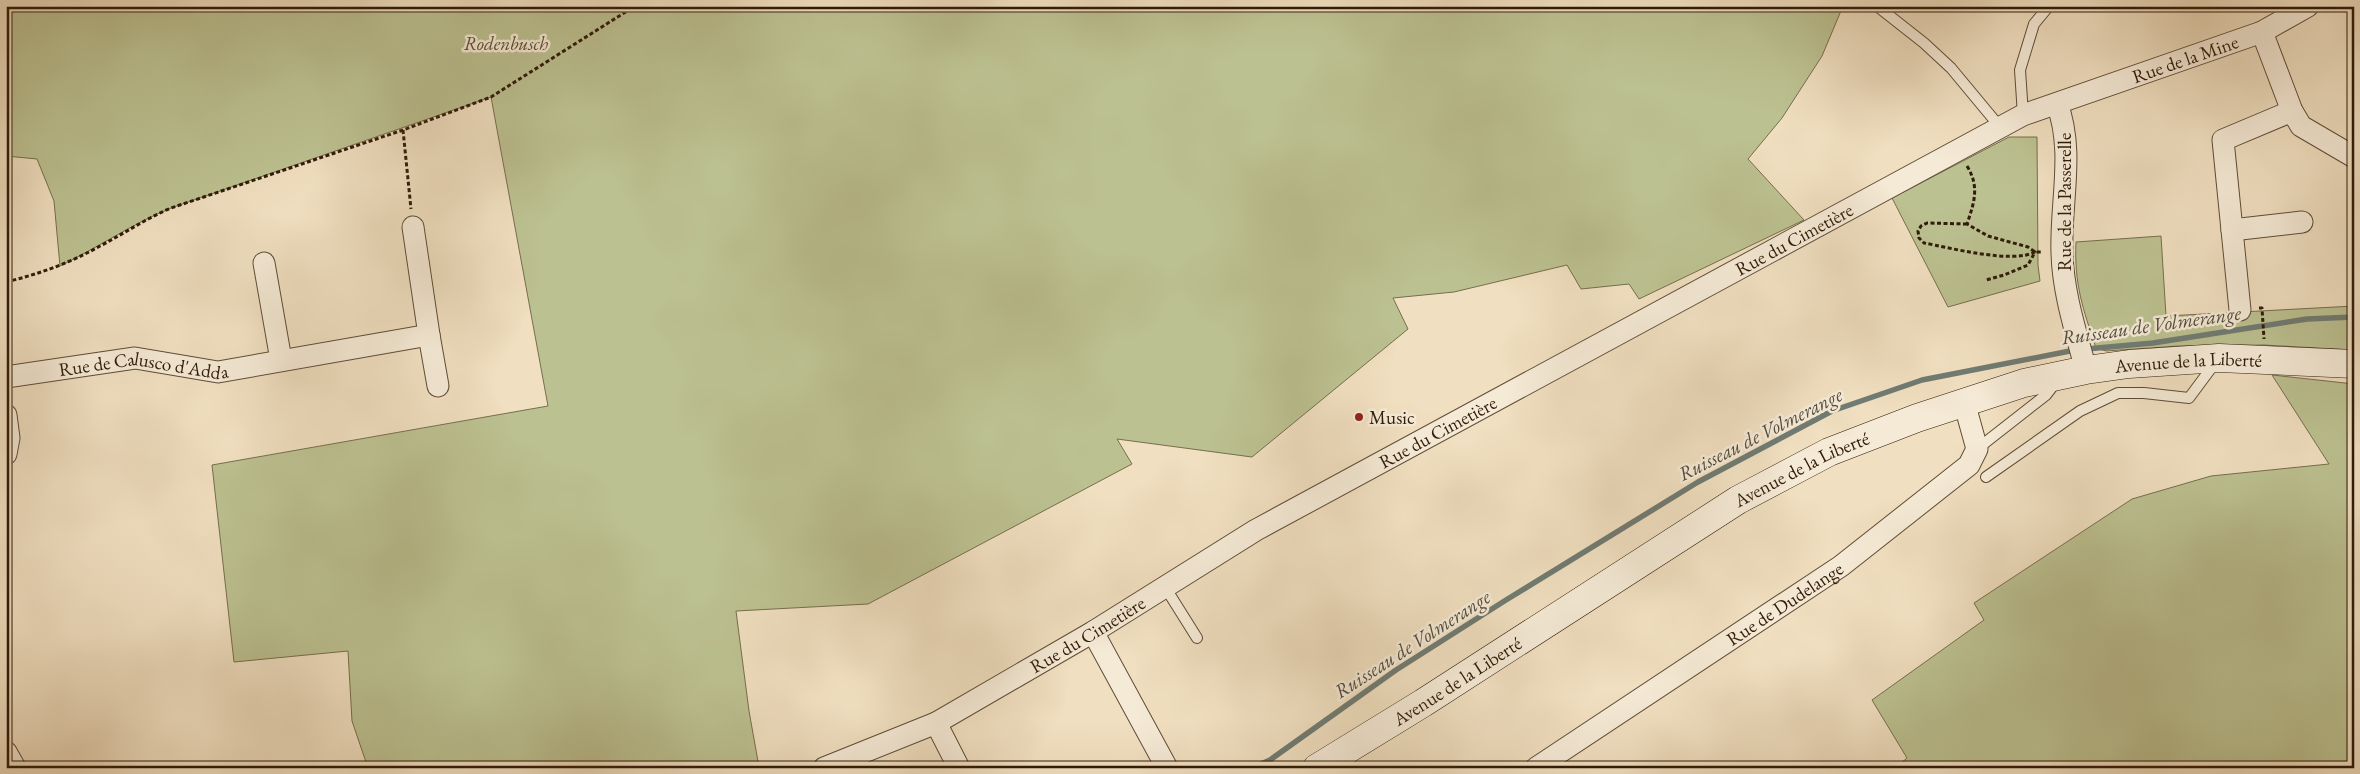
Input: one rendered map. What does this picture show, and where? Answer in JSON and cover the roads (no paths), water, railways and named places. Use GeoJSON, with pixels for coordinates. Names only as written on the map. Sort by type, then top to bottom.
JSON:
{"type":"FeatureCollection","features":[{"type":"Feature","properties":{"kind":"main road","name":"Avenue de la Liberté"},"geometry":{"type":"LineString","coordinates":[[1317,768],[1423,703],[1738,500],[1830,452],[1964,402],[2024,383],[2074,372],[2129,364],[2219,358],[2354,364]]}},
{"type":"Feature","properties":{"kind":"street","name":"Rue de la Mine"},"geometry":{"type":"LineString","coordinates":[[2057,104],[2262,32],[2308,6]]}},
{"type":"Feature","properties":{"kind":"street"},"geometry":{"type":"LineString","coordinates":[[2262,32],[2292,111],[2301,126],[2354,157]]}},
{"type":"Feature","properties":{"kind":"street","name":"Rue du Cimetière"},"geometry":{"type":"LineString","coordinates":[[824,768],[936,723],[1093,632],[1256,530],[2000,127],[2023,116],[2057,104]]}},
{"type":"Feature","properties":{"kind":"street","name":"Rue de la Passerelle"},"geometry":{"type":"LineString","coordinates":[[2057,104],[2066,132],[2062,251],[2074,372]]}},
{"type":"Feature","properties":{"kind":"street"},"geometry":{"type":"LineString","coordinates":[[2240,310],[2223,140],[2292,111]]}},
{"type":"Feature","properties":{"kind":"street"},"geometry":{"type":"LineString","coordinates":[[2232,230],[2302,222]]}},
{"type":"Feature","properties":{"kind":"street"},"geometry":{"type":"LineString","coordinates":[[413,227],[438,386]]}},
{"type":"Feature","properties":{"kind":"street"},"geometry":{"type":"LineString","coordinates":[[264,263],[281,360]]}},
{"type":"Feature","properties":{"kind":"street","name":"Rue de Calusco d'Adda"},"geometry":{"type":"LineString","coordinates":[[6,377],[135,358],[218,372],[430,335]]}},
{"type":"Feature","properties":{"kind":"street"},"geometry":{"type":"LineString","coordinates":[[1964,402],[1977,449]]}},
{"type":"Feature","properties":{"kind":"street"},"geometry":{"type":"LineString","coordinates":[[6,415],[9,438],[6,454]]}},
{"type":"Feature","properties":{"kind":"street","name":"Rue de Dudelange"},"geometry":{"type":"LineString","coordinates":[[1536,768],[1841,566],[1969,465],[1977,449]]}},
{"type":"Feature","properties":{"kind":"street"},"geometry":{"type":"LineString","coordinates":[[1093,632],[1167,768]]}},
{"type":"Feature","properties":{"kind":"street"},"geometry":{"type":"LineString","coordinates":[[936,723],[959,768]]}},
{"type":"Feature","properties":{"kind":"street"},"geometry":{"type":"LineString","coordinates":[[6,752],[15,768]]}},
{"type":"Feature","properties":{"kind":"lane"},"geometry":{"type":"LineString","coordinates":[[1877,6],[1924,43],[1951,68],[2000,127]]}},
{"type":"Feature","properties":{"kind":"lane"},"geometry":{"type":"LineString","coordinates":[[2023,116],[2020,70],[2034,24],[2050,6]]}},
{"type":"Feature","properties":{"kind":"lane"},"geometry":{"type":"LineString","coordinates":[[1986,477],[2080,411],[2118,393],[2144,393],[2189,398],[2219,358]]}},
{"type":"Feature","properties":{"kind":"lane"},"geometry":{"type":"LineString","coordinates":[[1977,449],[2074,372]]}},
{"type":"Feature","properties":{"kind":"lane"},"geometry":{"type":"LineString","coordinates":[[1165,587],[1197,638]]}},
{"type":"Feature","properties":{"kind":"waterway","name":"Ruisseau de Volmerange"},"geometry":{"type":"LineString","coordinates":[[1252,768],[1270,760],[1396,670],[1506,600],[1698,482],[1832,411],[1922,380],[2075,350],[2153,343],[2307,319],[2354,317]]}},
{"type":"Feature","properties":{"kind":"place","name":"Music"},"geometry":{"type":"Point","coordinates":[1359,417]}},
{"type":"Feature","properties":{"kind":"park label","name":"Rodenbusch"},"geometry":{"type":"Point","coordinates":[506,43]}}]}
